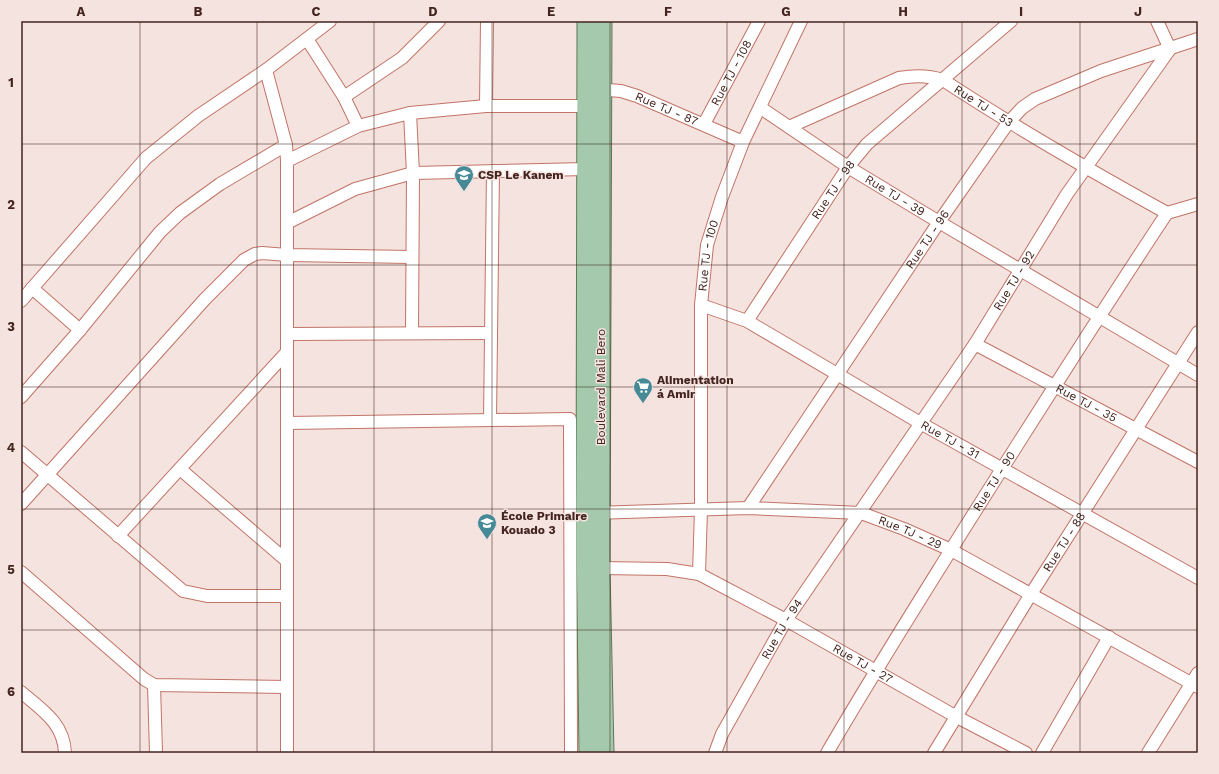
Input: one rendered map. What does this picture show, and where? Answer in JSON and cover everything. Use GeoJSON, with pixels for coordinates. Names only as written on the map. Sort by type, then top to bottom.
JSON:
{"type":"FeatureCollection","features":[{"type":"Feature","properties":{"kind":"main road","name":"Boulevard Mali Bero"},"geometry":{"type":"LineString","coordinates":[[587,21],[591,94],[594,514],[578,536],[589,753]]}},
{"type":"Feature","properties":{"kind":"main road","name":"Boulevard Mali Bero"},"geometry":{"type":"LineString","coordinates":[[602,21],[591,94],[586,169],[594,514],[600,568],[604,753]]}},
{"type":"Feature","properties":{"kind":"street"},"geometry":{"type":"LineString","coordinates":[[21,301],[146,158],[198,116],[266,70],[330,21]]}},
{"type":"Feature","properties":{"kind":"street"},"geometry":{"type":"LineString","coordinates":[[344,97],[402,58],[439,21]]}},
{"type":"Feature","properties":{"kind":"street"},"geometry":{"type":"LineString","coordinates":[[486,106],[487,21]]}},
{"type":"Feature","properties":{"kind":"street","name":"Rue TJ - 108"},"geometry":{"type":"LineString","coordinates":[[704,124],[759,21]]}},
{"type":"Feature","properties":{"kind":"street","name":"Rue TJ - 98"},"geometry":{"type":"LineString","coordinates":[[746,321],[848,167],[880,131],[943,80],[982,44],[1011,21]]}},
{"type":"Feature","properties":{"kind":"street"},"geometry":{"type":"LineString","coordinates":[[1157,21],[1170,50]]}},
{"type":"Feature","properties":{"kind":"street","name":"Rue TJ - 100"},"geometry":{"type":"LineString","coordinates":[[701,509],[701,305],[707,245],[722,197],[743,142],[760,108],[797,22]]}},
{"type":"Feature","properties":{"kind":"street"},"geometry":{"type":"LineString","coordinates":[[307,39],[344,97],[358,126]]}},
{"type":"Feature","properties":{"kind":"street","name":"Rue TJ - 96"},"geometry":{"type":"LineString","coordinates":[[748,508],[939,222],[1008,123],[1022,108],[1035,99],[1101,71],[1170,50],[1198,39]]}},
{"type":"Feature","properties":{"kind":"street","name":"Rue TJ - 92"},"geometry":{"type":"LineString","coordinates":[[861,513],[975,344],[1085,168],[1170,50]]}},
{"type":"Feature","properties":{"kind":"street"},"geometry":{"type":"LineString","coordinates":[[266,70],[286,146],[287,161],[287,753]]}},
{"type":"Feature","properties":{"kind":"street","name":"Rue TJ - 53"},"geometry":{"type":"LineString","coordinates":[[789,127],[899,78],[923,75],[943,80],[1008,123],[1085,168],[1167,213]]}},
{"type":"Feature","properties":{"kind":"street","name":"Rue TJ - 87"},"geometry":{"type":"LineString","coordinates":[[287,161],[358,126],[410,113],[620,91],[637,96],[743,142]]}},
{"type":"Feature","properties":{"kind":"street","name":"Rue TJ - 39"},"geometry":{"type":"LineString","coordinates":[[760,108],[848,167],[1198,375]]}},
{"type":"Feature","properties":{"kind":"street"},"geometry":{"type":"LineString","coordinates":[[410,113],[413,173],[412,333]]}},
{"type":"Feature","properties":{"kind":"street"},"geometry":{"type":"LineString","coordinates":[[21,397],[80,330],[160,232],[180,212],[220,184],[286,146]]}},
{"type":"Feature","properties":{"kind":"street"},"geometry":{"type":"LineString","coordinates":[[287,223],[356,189],[413,173],[586,169]]}},
{"type":"Feature","properties":{"kind":"street"},"geometry":{"type":"LineString","coordinates":[[490,420],[490,333],[494,171]]}},
{"type":"Feature","properties":{"kind":"street"},"geometry":{"type":"LineString","coordinates":[[1167,213],[1198,204]]}},
{"type":"Feature","properties":{"kind":"street","name":"Rue TJ - 90"},"geometry":{"type":"LineString","coordinates":[[827,753],[875,671],[950,550],[1098,316],[1167,213]]}},
{"type":"Feature","properties":{"kind":"street"},"geometry":{"type":"LineString","coordinates":[[21,504],[205,299],[244,260],[255,254],[412,257]]}},
{"type":"Feature","properties":{"kind":"street"},"geometry":{"type":"LineString","coordinates":[[32,288],[80,330]]}},
{"type":"Feature","properties":{"kind":"street","name":"Rue TJ - 31"},"geometry":{"type":"LineString","coordinates":[[701,305],[746,321],[922,424],[1198,578]]}},
{"type":"Feature","properties":{"kind":"street","name":"Rue TJ - 88"},"geometry":{"type":"LineString","coordinates":[[934,753],[955,716],[1031,594],[1198,332]]}},
{"type":"Feature","properties":{"kind":"street"},"geometry":{"type":"LineString","coordinates":[[287,334],[490,333]]}},
{"type":"Feature","properties":{"kind":"street","name":"Rue TJ - 35"},"geometry":{"type":"LineString","coordinates":[[975,344],[1137,428],[1198,462]]}},
{"type":"Feature","properties":{"kind":"street"},"geometry":{"type":"LineString","coordinates":[[118,536],[287,352]]}},
{"type":"Feature","properties":{"kind":"street"},"geometry":{"type":"LineString","coordinates":[[287,423],[570,418],[578,536],[571,753]]}},
{"type":"Feature","properties":{"kind":"street"},"geometry":{"type":"LineString","coordinates":[[21,452],[183,591],[206,596],[287,596]]}},
{"type":"Feature","properties":{"kind":"street"},"geometry":{"type":"LineString","coordinates":[[180,469],[287,561]]}},
{"type":"Feature","properties":{"kind":"street","name":"Rue TJ - 29"},"geometry":{"type":"LineString","coordinates":[[594,514],[748,508],[861,513],[904,529],[950,550],[1109,637],[1196,682]]}},
{"type":"Feature","properties":{"kind":"street"},"geometry":{"type":"LineString","coordinates":[[699,574],[701,509]]}},
{"type":"Feature","properties":{"kind":"street","name":"Rue TJ - 94"},"geometry":{"type":"LineString","coordinates":[[715,753],[725,728],[786,620],[861,513]]}},
{"type":"Feature","properties":{"kind":"street","name":"Rue TJ - 27"},"geometry":{"type":"LineString","coordinates":[[600,568],[668,569],[699,574],[786,620],[955,716],[1026,753]]}},
{"type":"Feature","properties":{"kind":"street"},"geometry":{"type":"LineString","coordinates":[[21,572],[144,679],[154,685],[287,687]]}},
{"type":"Feature","properties":{"kind":"street"},"geometry":{"type":"LineString","coordinates":[[1042,753],[1109,637]]}},
{"type":"Feature","properties":{"kind":"street"},"geometry":{"type":"LineString","coordinates":[[1148,753],[1196,682]]}},
{"type":"Feature","properties":{"kind":"street"},"geometry":{"type":"LineString","coordinates":[[154,685],[156,753]]}},
{"type":"Feature","properties":{"kind":"street"},"geometry":{"type":"LineString","coordinates":[[21,692],[57,726],[63,735],[65,753]]}},
{"type":"Feature","properties":{"kind":"place","name":"CSP Le Kanem"},"geometry":{"type":"Point","coordinates":[464,192]}},
{"type":"Feature","properties":{"kind":"place","name":"Alimentation á Amir"},"geometry":{"type":"Point","coordinates":[643,404]}},
{"type":"Feature","properties":{"kind":"place","name":"École Primaire Kouado 3"},"geometry":{"type":"Point","coordinates":[487,540]}}]}
